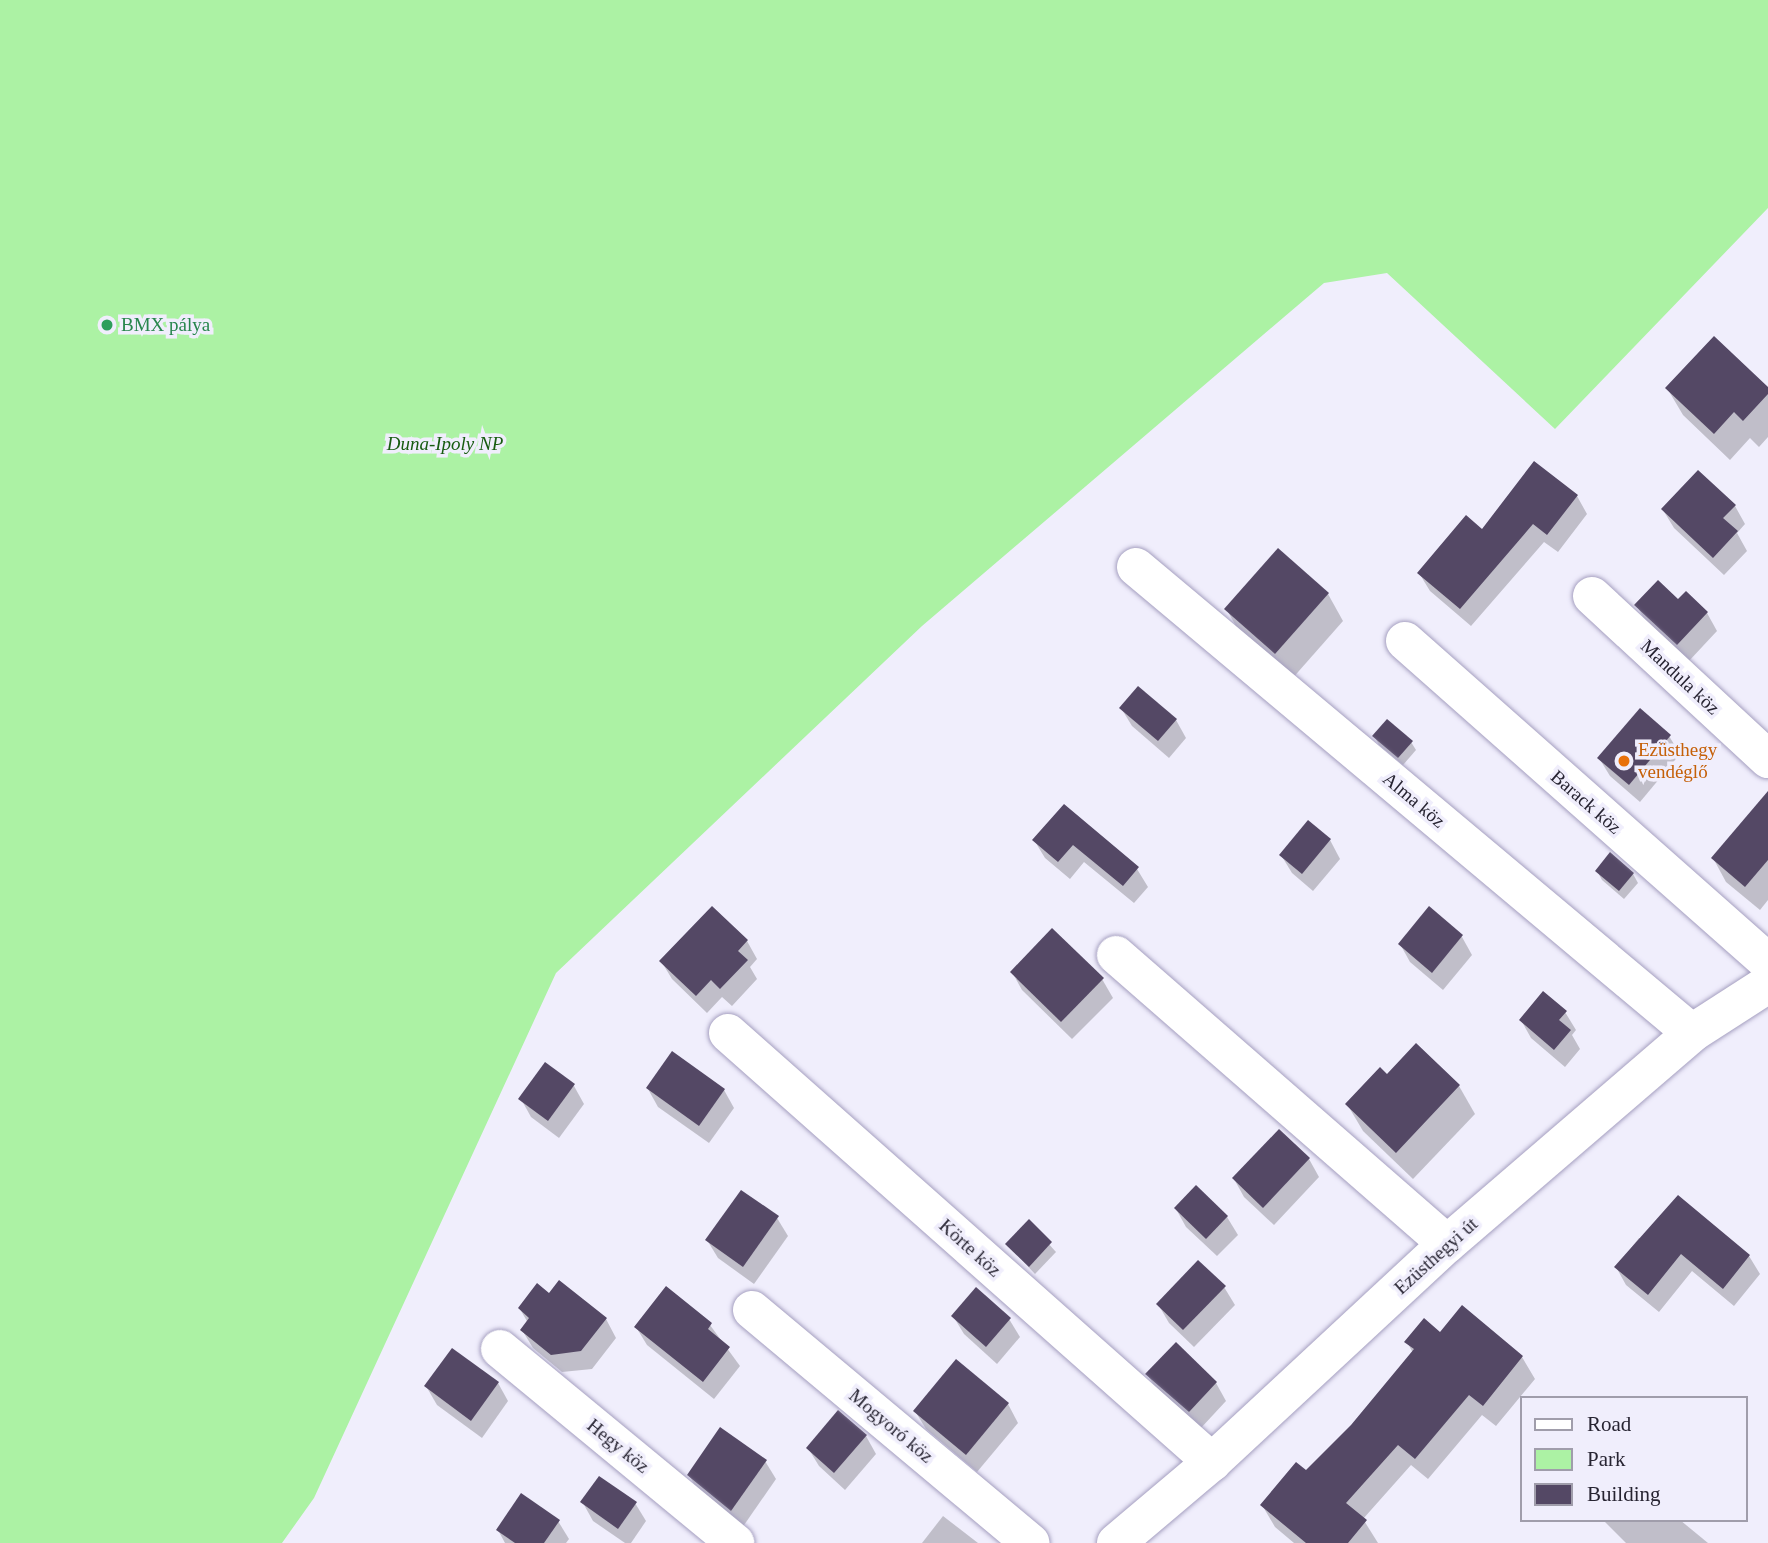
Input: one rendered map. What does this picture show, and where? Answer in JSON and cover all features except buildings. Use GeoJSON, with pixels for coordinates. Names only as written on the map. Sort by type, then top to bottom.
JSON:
{"type":"FeatureCollection","features":[{"type":"Feature","properties":{"kind":"street","name":"Alma köz"},"geometry":{"type":"LineString","coordinates":[[1136,567],[1692,1033]]}},
{"type":"Feature","properties":{"kind":"street","name":"Mandula köz"},"geometry":{"type":"LineString","coordinates":[[1592,596],[1768,759]]}},
{"type":"Feature","properties":{"kind":"street","name":"Barack köz"},"geometry":{"type":"LineString","coordinates":[[1405,641],[1768,962]]}},
{"type":"Feature","properties":{"kind":"street"},"geometry":{"type":"LineString","coordinates":[[1116,955],[1447,1244]]}},
{"type":"Feature","properties":{"kind":"street","name":"Ezüsthegyi út"},"geometry":{"type":"LineString","coordinates":[[1116,1543],[1212,1462],[1447,1244],[1692,1033],[1768,984]]}},
{"type":"Feature","properties":{"kind":"street","name":"Körte köz"},"geometry":{"type":"LineString","coordinates":[[728,1033],[1212,1462]]}},
{"type":"Feature","properties":{"kind":"street","name":"Mogyoró köz"},"geometry":{"type":"LineString","coordinates":[[752,1310],[1031,1543]]}},
{"type":"Feature","properties":{"kind":"street","name":"Hegy köz"},"geometry":{"type":"LineString","coordinates":[[500,1349],[735,1543]]}},
{"type":"Feature","properties":{"kind":"green space","name":"Duna-Ipoly NP"},"geometry":{"type":"Polygon","coordinates":[[[0,0],[1768,0],[1768,208],[1555,429],[1387,273],[1324,283],[922,626],[556,973],[314,1498],[282,1543],[0,1543],[0,0]]]}},
{"type":"Feature","properties":{"kind":"place","name":"BMX pálya"},"geometry":{"type":"Point","coordinates":[107,325]}},
{"type":"Feature","properties":{"kind":"place","name":"Ezüsthegy vendéglő"},"geometry":{"type":"Point","coordinates":[1624,761]}}]}
